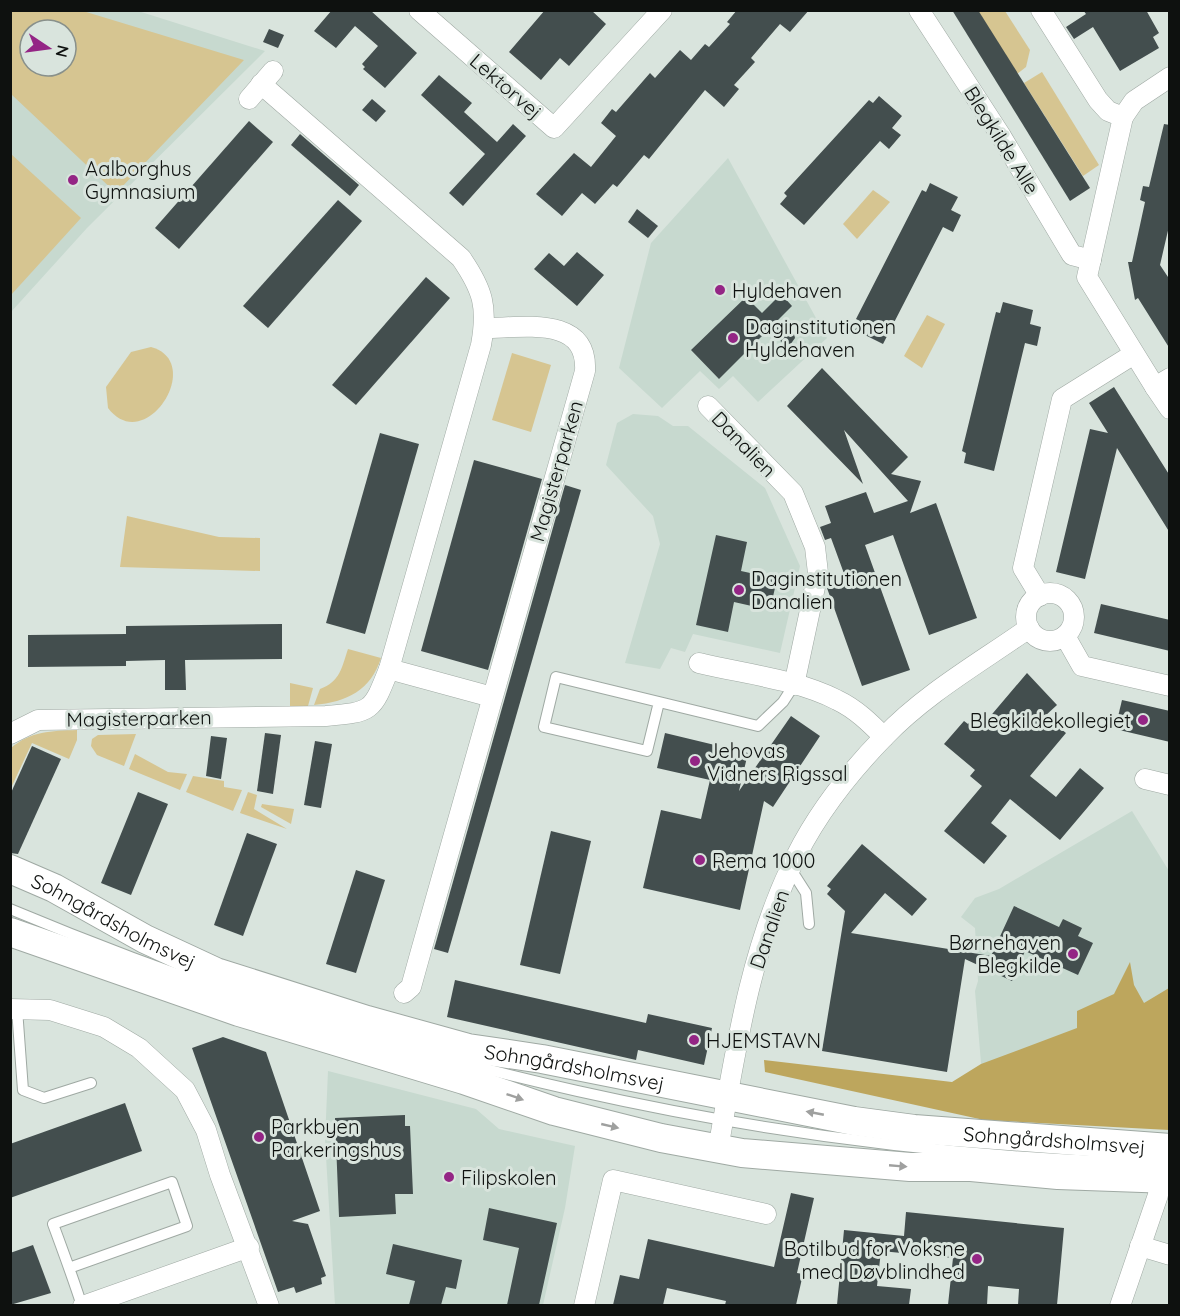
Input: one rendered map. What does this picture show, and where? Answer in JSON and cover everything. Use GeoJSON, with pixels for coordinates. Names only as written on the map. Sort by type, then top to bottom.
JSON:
{"type":"FeatureCollection","features":[{"type":"Feature","properties":{"kind":"street","name":"Lektorvej"},"geometry":{"type":"LineString","coordinates":[[419,10],[554,128],[662,10]]}},
{"type":"Feature","properties":{"kind":"street","name":"Blegkilde Alle"},"geometry":{"type":"LineString","coordinates":[[919,10],[1001,136],[1072,255],[1091,260]]}},
{"type":"Feature","properties":{"kind":"street"},"geometry":{"type":"LineString","coordinates":[[1041,10],[1098,100],[1108,111],[1124,117]]}},
{"type":"Feature","properties":{"kind":"street"},"geometry":{"type":"LineString","coordinates":[[1170,77],[1134,101],[1124,117],[1087,277],[1134,354],[1162,382],[1170,409]]}},
{"type":"Feature","properties":{"kind":"street","name":"Magisterparken"},"geometry":{"type":"LineString","coordinates":[[10,734],[38,720],[326,716],[361,712],[377,701],[389,669],[484,328],[481,291],[461,258],[261,84]]}},
{"type":"Feature","properties":{"kind":"street","name":"Magisterparken"},"geometry":{"type":"LineString","coordinates":[[404,993],[411,987],[585,371],[586,358],[582,345],[573,334],[556,329],[484,328]]}},
{"type":"Feature","properties":{"kind":"street"},"geometry":{"type":"LineString","coordinates":[[1040,596],[1023,568],[1062,399],[1134,354]]}},
{"type":"Feature","properties":{"kind":"street","name":"Danalien"},"geometry":{"type":"LineString","coordinates":[[708,406],[793,494],[815,547],[818,573],[794,685]]}},
{"type":"Feature","properties":{"kind":"street"},"geometry":{"type":"LineString","coordinates":[[1047,593],[1062,596],[1072,606],[1074,621],[1065,636],[1048,641],[1040,639],[1029,628],[1027,613],[1029,606],[1040,596],[1047,593]]}},
{"type":"Feature","properties":{"kind":"street","name":"Danalien"},"geometry":{"type":"LineString","coordinates":[[718,1149],[752,980],[790,868],[835,793],[884,737],[940,689],[1029,628]]}},
{"type":"Feature","properties":{"kind":"street"},"geometry":{"type":"LineString","coordinates":[[1065,636],[1082,666],[1170,686]]}},
{"type":"Feature","properties":{"kind":"street"},"geometry":{"type":"LineString","coordinates":[[699,663],[794,685],[837,699],[864,717],[884,737]]}},
{"type":"Feature","properties":{"kind":"street"},"geometry":{"type":"LineString","coordinates":[[389,669],[492,697]]}},
{"type":"Feature","properties":{"kind":"street"},"geometry":{"type":"LineString","coordinates":[[1145,778],[1170,785]]}},
{"type":"Feature","properties":{"kind":"street","name":"Sohngårdsholmsvej"},"geometry":{"type":"LineString","coordinates":[[10,868],[54,888],[182,958],[259,986],[468,1048],[542,1059],[725,1107],[914,1130],[1170,1148]]}},
{"type":"Feature","properties":{"kind":"street"},"geometry":{"type":"LineString","coordinates":[[10,887],[105,930],[182,958]]}},
{"type":"Feature","properties":{"kind":"street","name":"Sohngårdsholmsvej"},"geometry":{"type":"LineString","coordinates":[[10,932],[239,1012],[464,1080],[554,1111],[639,1133],[718,1149],[910,1167],[971,1167],[1058,1175],[1166,1173]]}},
{"type":"Feature","properties":{"kind":"street"},"geometry":{"type":"LineString","coordinates":[[14,1009],[50,1010],[104,1027],[139,1047],[185,1090],[206,1130],[220,1175],[269,1305]]}},
{"type":"Feature","properties":{"kind":"street"},"geometry":{"type":"LineString","coordinates":[[1120,1305],[1166,1173]]}},
{"type":"Feature","properties":{"kind":"street"},"geometry":{"type":"LineString","coordinates":[[584,1305],[613,1180],[766,1214]]}},
{"type":"Feature","properties":{"kind":"street"},"geometry":{"type":"LineString","coordinates":[[1140,1246],[1170,1255]]}},
{"type":"Feature","properties":{"kind":"street"},"geometry":{"type":"LineString","coordinates":[[82,1305],[249,1247]]}},
{"type":"Feature","properties":{"kind":"lane"},"geometry":{"type":"LineString","coordinates":[[659,702],[646,751],[544,727],[556,676],[758,726],[783,702],[794,685]]}},
{"type":"Feature","properties":{"kind":"lane"},"geometry":{"type":"LineString","coordinates":[[790,868],[806,893],[809,924]]}},
{"type":"Feature","properties":{"kind":"lane"},"geometry":{"type":"LineString","coordinates":[[10,909],[187,977],[362,1035],[527,1078],[725,1107],[912,1145],[1057,1158],[1166,1173]]}},
{"type":"Feature","properties":{"kind":"lane"},"geometry":{"type":"LineString","coordinates":[[14,1009],[23,1090],[44,1098],[92,1083]]}},
{"type":"Feature","properties":{"kind":"lane"},"geometry":{"type":"LineString","coordinates":[[69,1268],[187,1226],[172,1182],[53,1224],[82,1305]]}},
{"type":"Feature","properties":{"kind":"shaded area"},"geometry":{"type":"Polygon","coordinates":[[[10,11],[83,11],[244,60],[116,193],[11,94],[10,11]]]}},
{"type":"Feature","properties":{"kind":"shaded area","name":"Aalborghus Gymnasium"},"geometry":{"type":"Polygon","coordinates":[[[11,11],[138,11],[265,51],[87,228],[11,312],[11,11]]]}},
{"type":"Feature","properties":{"kind":"shaded area"},"geometry":{"type":"Polygon","coordinates":[[[978,11],[1005,11],[1030,50],[1026,67],[1017,74],[978,11]]]}},
{"type":"Feature","properties":{"kind":"shaded area"},"geometry":{"type":"Polygon","coordinates":[[[1042,72],[1099,165],[1083,176],[1024,83],[1042,72]]]}},
{"type":"Feature","properties":{"kind":"shaded area"},"geometry":{"type":"Polygon","coordinates":[[[11,154],[81,218],[11,295],[11,154]]]}},
{"type":"Feature","properties":{"kind":"shaded area","name":"Hyldehaven"},"geometry":{"type":"Polygon","coordinates":[[[728,158],[827,338],[758,402],[733,376],[719,389],[700,371],[662,408],[619,368],[651,243],[728,158]]]}},
{"type":"Feature","properties":{"kind":"shaded area"},"geometry":{"type":"Polygon","coordinates":[[[873,190],[890,202],[857,239],[843,224],[873,190]]]}},
{"type":"Feature","properties":{"kind":"shaded area"},"geometry":{"type":"Polygon","coordinates":[[[927,315],[945,324],[922,368],[904,356],[927,315]]]}},
{"type":"Feature","properties":{"kind":"shaded area"},"geometry":{"type":"Polygon","coordinates":[[[151,347],[166,356],[173,370],[171,386],[164,402],[152,414],[138,421],[123,420],[108,408],[106,387],[131,352],[151,347]]]}},
{"type":"Feature","properties":{"kind":"shaded area"},"geometry":{"type":"Polygon","coordinates":[[[512,353],[551,365],[531,432],[492,420],[512,353]]]}},
{"type":"Feature","properties":{"kind":"shaded area"},"geometry":{"type":"Polygon","coordinates":[[[633,414],[658,416],[673,426],[688,426],[765,488],[800,566],[780,653],[693,634],[685,652],[671,648],[660,669],[625,663],[660,544],[653,516],[606,465],[617,423],[633,414]]]}},
{"type":"Feature","properties":{"kind":"shaded area"},"geometry":{"type":"Polygon","coordinates":[[[127,516],[219,537],[260,538],[260,571],[120,567],[127,516]]]}},
{"type":"Feature","properties":{"kind":"shaded area"},"geometry":{"type":"Polygon","coordinates":[[[348,649],[381,658],[377,669],[364,686],[356,692],[337,701],[314,705],[320,689],[336,678],[348,649]]]}},
{"type":"Feature","properties":{"kind":"shaded area"},"geometry":{"type":"Polygon","coordinates":[[[290,683],[313,688],[308,706],[290,707],[290,683]]]}},
{"type":"Feature","properties":{"kind":"shaded area"},"geometry":{"type":"Polygon","coordinates":[[[77,730],[77,740],[69,759],[32,743],[11,788],[11,748],[34,735],[77,730]]]}},
{"type":"Feature","properties":{"kind":"shaded area"},"geometry":{"type":"Polygon","coordinates":[[[136,734],[124,766],[97,755],[91,746],[92,739],[98,735],[136,734]]]}},
{"type":"Feature","properties":{"kind":"shaded area"},"geometry":{"type":"Polygon","coordinates":[[[135,754],[168,772],[187,774],[180,790],[129,769],[135,754]]]}},
{"type":"Feature","properties":{"kind":"shaded area"},"geometry":{"type":"Polygon","coordinates":[[[193,776],[224,781],[224,787],[242,790],[233,811],[186,792],[193,776]]]}},
{"type":"Feature","properties":{"kind":"shaded area"},"geometry":{"type":"Polygon","coordinates":[[[248,792],[257,795],[254,809],[287,829],[240,813],[248,792]]]}},
{"type":"Feature","properties":{"kind":"shaded area"},"geometry":{"type":"Polygon","coordinates":[[[262,804],[294,809],[291,824],[261,807],[262,804]]]}},
{"type":"Feature","properties":{"kind":"shaded area","name":"Børnehaven Blegkilde"},"geometry":{"type":"Polygon","coordinates":[[[1132,811],[1169,871],[1169,1025],[984,1099],[975,991],[978,981],[975,928],[961,917],[975,898],[999,889],[1132,811]]]}},
{"type":"Feature","properties":{"kind":"shaded area"},"geometry":{"type":"Polygon","coordinates":[[[1130,962],[1134,985],[1144,1003],[1169,988],[1169,1130],[984,1120],[765,1072],[764,1060],[952,1082],[981,1064],[1077,1028],[1077,1011],[1114,994],[1130,962]]]}},
{"type":"Feature","properties":{"kind":"shaded area","name":"Filipskolen"},"geometry":{"type":"Polygon","coordinates":[[[328,1071],[476,1109],[499,1129],[575,1146],[565,1208],[543,1305],[335,1305],[325,1140],[328,1071]]]}},
{"type":"Feature","properties":{"kind":"building"},"geometry":{"type":"Polygon","coordinates":[[[332,10],[370,10],[417,53],[385,88],[363,69],[365,67],[362,64],[378,46],[355,26],[336,48],[314,31],[332,10]]]}},
{"type":"Feature","properties":{"kind":"building"},"geometry":{"type":"Polygon","coordinates":[[[545,10],[591,10],[606,24],[569,66],[560,58],[541,80],[509,52],[545,10]]]}},
{"type":"Feature","properties":{"kind":"building"},"geometry":{"type":"Polygon","coordinates":[[[737,10],[809,10],[790,32],[780,24],[751,58],[755,62],[734,85],[739,89],[724,107],[705,90],[649,159],[644,155],[617,187],[613,184],[595,204],[582,193],[562,216],[536,194],[574,153],[591,167],[616,136],[601,123],[612,109],[616,112],[650,73],[655,78],[680,50],[691,60],[705,44],[709,47],[730,24],[727,22],[737,10]]]}},
{"type":"Feature","properties":{"kind":"building"},"geometry":{"type":"Polygon","coordinates":[[[952,10],[978,10],[1090,188],[1070,201],[952,10]]]}},
{"type":"Feature","properties":{"kind":"building"},"geometry":{"type":"Polygon","coordinates":[[[1083,10],[1146,10],[1159,33],[1153,37],[1159,48],[1120,71],[1093,27],[1074,39],[1066,27],[1086,14],[1083,10]]]}},
{"type":"Feature","properties":{"kind":"building"},"geometry":{"type":"Polygon","coordinates":[[[269,29],[284,35],[278,48],[263,42],[269,29]]]}},
{"type":"Feature","properties":{"kind":"building"},"geometry":{"type":"Polygon","coordinates":[[[439,75],[472,103],[464,112],[497,142],[513,124],[526,136],[463,206],[449,193],[485,154],[421,95],[439,75]]]}},
{"type":"Feature","properties":{"kind":"building"},"geometry":{"type":"Polygon","coordinates":[[[879,96],[902,116],[892,128],[901,135],[889,149],[880,141],[804,225],[780,204],[787,196],[784,193],[869,100],[873,103],[879,96]]]}},
{"type":"Feature","properties":{"kind":"building"},"geometry":{"type":"Polygon","coordinates":[[[372,99],[386,111],[376,122],[362,110],[372,99]]]}},
{"type":"Feature","properties":{"kind":"building"},"geometry":{"type":"Polygon","coordinates":[[[249,121],[273,142],[179,249],[155,228],[249,121]]]}},
{"type":"Feature","properties":{"kind":"building"},"geometry":{"type":"Polygon","coordinates":[[[1164,124],[1170,125],[1170,222],[1160,265],[1170,280],[1170,349],[1138,298],[1135,300],[1128,262],[1132,262],[1145,202],[1140,200],[1143,186],[1149,187],[1164,124]]]}},
{"type":"Feature","properties":{"kind":"building"},"geometry":{"type":"Polygon","coordinates":[[[300,134],[359,185],[350,196],[291,145],[300,134]]]}},
{"type":"Feature","properties":{"kind":"building"},"geometry":{"type":"Polygon","coordinates":[[[930,183],[958,197],[951,210],[961,215],[953,232],[943,227],[883,344],[855,330],[860,321],[856,319],[922,190],[926,192],[930,183]]]}},
{"type":"Feature","properties":{"kind":"building"},"geometry":{"type":"Polygon","coordinates":[[[338,200],[362,221],[268,328],[243,306],[338,200]]]}},
{"type":"Feature","properties":{"kind":"building"},"geometry":{"type":"Polygon","coordinates":[[[637,209],[658,226],[648,238],[628,222],[637,209]]]}},
{"type":"Feature","properties":{"kind":"building"},"geometry":{"type":"Polygon","coordinates":[[[577,252],[604,275],[577,306],[534,269],[549,253],[564,266],[577,252]]]}},
{"type":"Feature","properties":{"kind":"building"},"geometry":{"type":"Polygon","coordinates":[[[426,277],[450,298],[356,405],[332,385],[426,277]]]}},
{"type":"Feature","properties":{"kind":"building","name":"Daginstitutionen Hyldehaven"},"geometry":{"type":"Polygon","coordinates":[[[781,294],[792,306],[719,379],[691,350],[746,297],[762,313],[781,294]]]}},
{"type":"Feature","properties":{"kind":"building"},"geometry":{"type":"Polygon","coordinates":[[[1003,302],[1033,310],[1030,324],[1041,327],[1037,346],[1025,343],[994,471],[964,463],[966,453],[962,451],[996,312],[1000,313],[1003,302]]]}},
{"type":"Feature","properties":{"kind":"building"},"geometry":{"type":"Polygon","coordinates":[[[776,325],[793,330],[795,338],[790,345],[781,342],[776,325]]]}},
{"type":"Feature","properties":{"kind":"building"},"geometry":{"type":"Polygon","coordinates":[[[822,368],[908,457],[891,474],[921,481],[910,513],[936,503],[977,618],[929,635],[893,535],[865,545],[910,670],[862,686],[827,588],[846,579],[831,538],[825,540],[820,527],[831,523],[825,506],[866,492],[874,513],[908,501],[844,430],[863,484],[787,406],[822,368]]]}},
{"type":"Feature","properties":{"kind":"building"},"geometry":{"type":"Polygon","coordinates":[[[1114,387],[1170,476],[1170,533],[1117,448],[1085,579],[1056,572],[1090,429],[1108,433],[1089,403],[1114,387]]]}},
{"type":"Feature","properties":{"kind":"building"},"geometry":{"type":"Polygon","coordinates":[[[380,433],[419,444],[365,634],[326,623],[380,433]]]}},
{"type":"Feature","properties":{"kind":"building"},"geometry":{"type":"Polygon","coordinates":[[[474,460],[542,479],[488,670],[421,651],[474,460]]]}},
{"type":"Feature","properties":{"kind":"building"},"geometry":{"type":"Polygon","coordinates":[[[565,485],[581,490],[448,953],[434,949],[565,485]]]}},
{"type":"Feature","properties":{"kind":"building","name":"Daginstitutionen Danalien"},"geometry":{"type":"Polygon","coordinates":[[[716,535],[747,542],[741,571],[777,579],[770,610],[734,602],[728,632],[696,625],[716,535]]]}},
{"type":"Feature","properties":{"kind":"building"},"geometry":{"type":"Polygon","coordinates":[[[1101,604],[1170,620],[1170,651],[1094,633],[1101,604]]]}},
{"type":"Feature","properties":{"kind":"building"},"geometry":{"type":"Polygon","coordinates":[[[282,624],[282,659],[185,660],[186,690],[165,690],[165,660],[126,661],[126,666],[28,667],[28,635],[126,634],[126,626],[282,624]]]}},
{"type":"Feature","properties":{"kind":"building"},"geometry":{"type":"Polygon","coordinates":[[[1027,673],[1057,705],[1045,716],[1066,733],[1030,776],[1056,797],[1080,768],[1104,788],[1060,840],[1010,799],[991,823],[1007,836],[984,864],[944,831],[982,786],[970,776],[975,770],[944,744],[964,721],[968,724],[973,718],[982,726],[1027,673]]]}},
{"type":"Feature","properties":{"kind":"building","name":"Blegkildekollegiet"},"geometry":{"type":"Polygon","coordinates":[[[1122,700],[1170,711],[1170,742],[1115,729],[1122,700]]]}},
{"type":"Feature","properties":{"kind":"building"},"geometry":{"type":"Polygon","coordinates":[[[791,716],[820,736],[773,807],[764,801],[740,910],[643,888],[661,810],[701,819],[710,780],[657,768],[665,733],[748,753],[739,791],[791,716]]]}},
{"type":"Feature","properties":{"kind":"building"},"geometry":{"type":"Polygon","coordinates":[[[265,733],[281,735],[273,794],[257,791],[265,733]]]}},
{"type":"Feature","properties":{"kind":"building"},"geometry":{"type":"Polygon","coordinates":[[[211,736],[227,738],[221,779],[206,776],[211,736]]]}},
{"type":"Feature","properties":{"kind":"building"},"geometry":{"type":"Polygon","coordinates":[[[315,741],[332,744],[321,808],[304,805],[315,741]]]}},
{"type":"Feature","properties":{"kind":"building"},"geometry":{"type":"Polygon","coordinates":[[[32,746],[61,759],[18,854],[10,853],[10,795],[32,746]]]}},
{"type":"Feature","properties":{"kind":"building"},"geometry":{"type":"Polygon","coordinates":[[[138,792],[168,804],[131,895],[101,883],[138,792]]]}},
{"type":"Feature","properties":{"kind":"building"},"geometry":{"type":"Polygon","coordinates":[[[551,831],[591,841],[560,974],[520,965],[551,831]]]}},
{"type":"Feature","properties":{"kind":"building"},"geometry":{"type":"Polygon","coordinates":[[[247,833],[277,844],[243,936],[214,925],[247,833]]]}},
{"type":"Feature","properties":{"kind":"building"},"geometry":{"type":"Polygon","coordinates":[[[862,844],[927,899],[912,916],[885,893],[851,933],[991,956],[1014,906],[1059,927],[1063,919],[1082,928],[1078,936],[1093,943],[1078,975],[1025,951],[1012,981],[965,959],[947,1072],[822,1051],[845,911],[827,894],[831,889],[827,886],[862,844]]]}},
{"type":"Feature","properties":{"kind":"building"},"geometry":{"type":"Polygon","coordinates":[[[356,870],[385,880],[356,973],[326,964],[356,870]]]}},
{"type":"Feature","properties":{"kind":"building"},"geometry":{"type":"Polygon","coordinates":[[[455,980],[646,1023],[648,1014],[712,1028],[704,1065],[638,1050],[636,1060],[447,1017],[455,980]]]}},
{"type":"Feature","properties":{"kind":"building","name":"Parkbyen Parkeringshus"},"geometry":{"type":"Polygon","coordinates":[[[223,1037],[266,1052],[320,1211],[292,1221],[308,1224],[326,1276],[321,1278],[322,1284],[296,1293],[294,1287],[278,1292],[192,1048],[223,1037]]]}},
{"type":"Feature","properties":{"kind":"building"},"geometry":{"type":"Polygon","coordinates":[[[125,1103],[142,1151],[10,1198],[10,1144],[125,1103]]]}},
{"type":"Feature","properties":{"kind":"building"},"geometry":{"type":"Polygon","coordinates":[[[405,1115],[405,1126],[410,1126],[413,1194],[395,1194],[396,1214],[339,1217],[335,1118],[405,1115]]]}},
{"type":"Feature","properties":{"kind":"building"},"geometry":{"type":"Polygon","coordinates":[[[791,1193],[814,1198],[797,1273],[803,1274],[796,1305],[725,1305],[726,1301],[667,1288],[663,1305],[613,1305],[620,1275],[639,1279],[648,1239],[774,1267],[791,1193]]]}},
{"type":"Feature","properties":{"kind":"building"},"geometry":{"type":"Polygon","coordinates":[[[489,1208],[557,1223],[539,1305],[507,1305],[519,1248],[483,1240],[489,1208]]]}},
{"type":"Feature","properties":{"kind":"building","name":"Botilbud for Voksne med Døvblindhed"},"geometry":{"type":"Polygon","coordinates":[[[906,1212],[1064,1228],[1057,1305],[1018,1305],[1019,1289],[988,1286],[987,1305],[948,1305],[953,1258],[881,1251],[877,1286],[911,1289],[909,1305],[837,1305],[844,1230],[904,1236],[906,1212]]]}},
{"type":"Feature","properties":{"kind":"building"},"geometry":{"type":"Polygon","coordinates":[[[393,1244],[462,1260],[456,1289],[446,1287],[441,1305],[409,1305],[415,1281],[386,1274],[393,1244]]]}},
{"type":"Feature","properties":{"kind":"building"},"geometry":{"type":"Polygon","coordinates":[[[33,1245],[51,1293],[10,1305],[10,1253],[33,1245]]]}},
{"type":"Feature","properties":{"kind":"place","name":"Aalborghus Gymnasium"},"geometry":{"type":"Point","coordinates":[73,180]}},
{"type":"Feature","properties":{"kind":"place","name":"Hyldehaven"},"geometry":{"type":"Point","coordinates":[720,290]}},
{"type":"Feature","properties":{"kind":"place","name":"Daginstitutionen Hyldehaven"},"geometry":{"type":"Point","coordinates":[733,338]}},
{"type":"Feature","properties":{"kind":"place","name":"Daginstitutionen Danalien"},"geometry":{"type":"Point","coordinates":[739,590]}},
{"type":"Feature","properties":{"kind":"place","name":"Blegkildekollegiet"},"geometry":{"type":"Point","coordinates":[1143,720]}},
{"type":"Feature","properties":{"kind":"place","name":"Jehovas Vidners Rigssal"},"geometry":{"type":"Point","coordinates":[695,761]}},
{"type":"Feature","properties":{"kind":"place","name":"Rema 1000"},"geometry":{"type":"Point","coordinates":[700,860]}},
{"type":"Feature","properties":{"kind":"place","name":"Børnehaven Blegkilde"},"geometry":{"type":"Point","coordinates":[1073,954]}},
{"type":"Feature","properties":{"kind":"place","name":"HJEMSTAVN"},"geometry":{"type":"Point","coordinates":[694,1040]}},
{"type":"Feature","properties":{"kind":"place","name":"Parkbyen Parkeringshus"},"geometry":{"type":"Point","coordinates":[259,1137]}},
{"type":"Feature","properties":{"kind":"place","name":"Filipskolen"},"geometry":{"type":"Point","coordinates":[449,1177]}},
{"type":"Feature","properties":{"kind":"place","name":"Botilbud for Voksne med Døvblindhed"},"geometry":{"type":"Point","coordinates":[977,1259]}}]}
